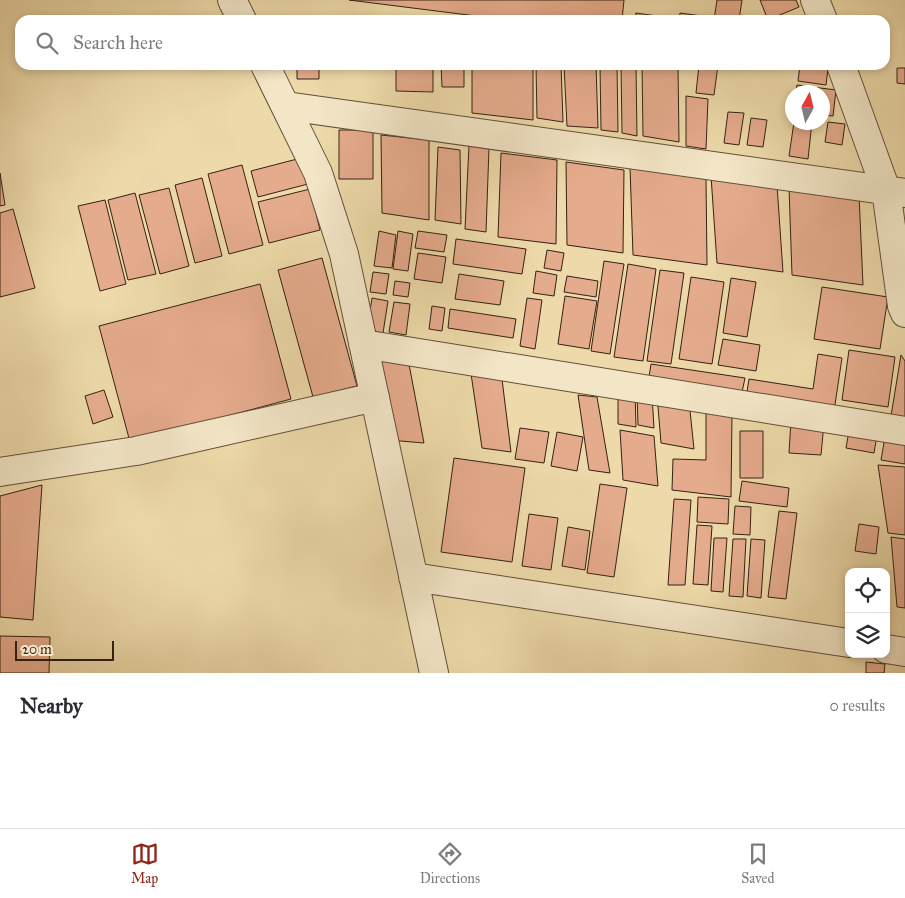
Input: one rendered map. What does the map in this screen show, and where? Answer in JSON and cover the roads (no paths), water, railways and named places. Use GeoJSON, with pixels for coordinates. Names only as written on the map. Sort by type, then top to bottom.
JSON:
{"type":"FeatureCollection","features":[{"type":"Feature","properties":{"kind":"street"},"geometry":{"type":"LineString","coordinates":[[232,0],[240,15]]}},
{"type":"Feature","properties":{"kind":"street"},"geometry":{"type":"LineString","coordinates":[[815,0],[821,15]]}},
{"type":"Feature","properties":{"kind":"street"},"geometry":{"type":"LineString","coordinates":[[268,70],[318,173],[344,254],[434,673]]}},
{"type":"Feature","properties":{"kind":"street"},"geometry":{"type":"LineString","coordinates":[[843,70],[896,192],[902,306],[905,313]]}},
{"type":"Feature","properties":{"kind":"street"},"geometry":{"type":"LineString","coordinates":[[286,106],[896,192]]}},
{"type":"Feature","properties":{"kind":"street"},"geometry":{"type":"LineString","coordinates":[[363,344],[905,431]]}},
{"type":"Feature","properties":{"kind":"street"},"geometry":{"type":"LineString","coordinates":[[0,472],[136,451],[375,397]]}},
{"type":"Feature","properties":{"kind":"street"},"geometry":{"type":"LineString","coordinates":[[413,578],[845,642]]}},
{"type":"Feature","properties":{"kind":"street"},"geometry":{"type":"LineString","coordinates":[[890,650],[905,652]]}}]}
